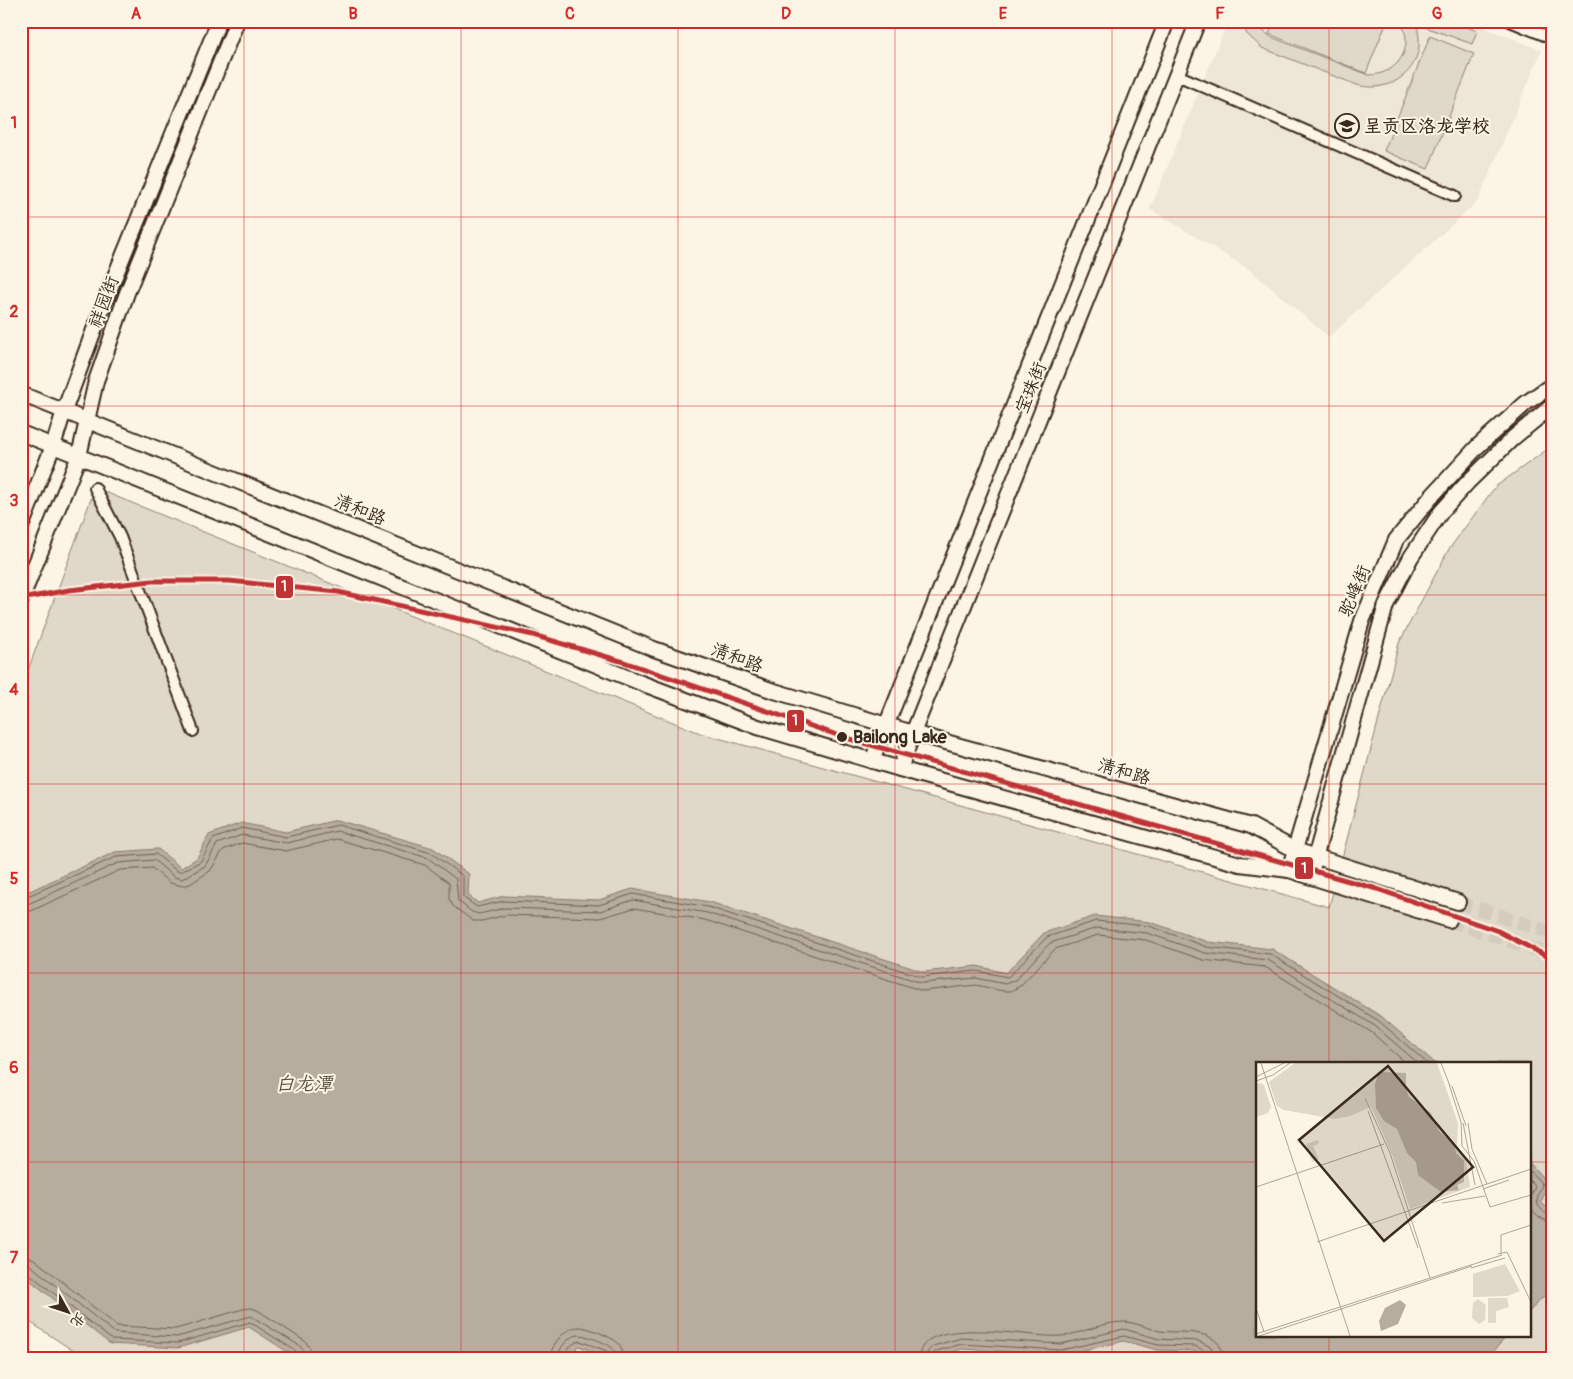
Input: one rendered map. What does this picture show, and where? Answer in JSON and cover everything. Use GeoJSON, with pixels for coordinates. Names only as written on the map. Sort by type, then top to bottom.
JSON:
{"type":"FeatureCollection","features":[{"type":"Feature","properties":{"kind":"main road","name":"祥园街"},"geometry":{"type":"LineString","coordinates":[[24,521],[104,303],[218,21]]}},
{"type":"Feature","properties":{"kind":"main road","name":"祥园街"},"geometry":{"type":"LineString","coordinates":[[21,600],[79,456],[96,381],[127,293],[237,21]]}},
{"type":"Feature","properties":{"kind":"main road","name":"宝珠街"},"geometry":{"type":"LineString","coordinates":[[872,761],[1167,21]]}},
{"type":"Feature","properties":{"kind":"main road","name":"宝珠街"},"geometry":{"type":"LineString","coordinates":[[900,769],[913,732],[1198,21]]}},
{"type":"Feature","properties":{"kind":"main road","name":"驼峰街"},"geometry":{"type":"LineString","coordinates":[[1289,870],[1362,621],[1396,540],[1432,496],[1478,446],[1526,403],[1552,385]]}},
{"type":"Feature","properties":{"kind":"main road","name":"清和路"},"geometry":{"type":"LineString","coordinates":[[21,394],[654,648],[771,690],[913,732],[1250,826],[1295,850],[1458,902]]}},
{"type":"Feature","properties":{"kind":"main road","name":"驼峰街"},"geometry":{"type":"LineString","coordinates":[[1310,876],[1386,606],[1411,557],[1441,512],[1468,482],[1513,438],[1552,406]]}},
{"type":"Feature","properties":{"kind":"main road"},"geometry":{"type":"LineString","coordinates":[[21,433],[641,683],[758,727],[900,769],[1240,864],[1289,870],[1450,920]]}},
{"type":"Feature","properties":{"kind":"street"},"geometry":{"type":"LineString","coordinates":[[1510,21],[1544,35]]}},
{"type":"Feature","properties":{"kind":"street"},"geometry":{"type":"LineString","coordinates":[[1177,74],[1455,196]]}},
{"type":"Feature","properties":{"kind":"street"},"geometry":{"type":"LineString","coordinates":[[95,488],[120,537],[193,731]]}},
{"type":"Feature","properties":{"kind":"shaded area","name":"呈贡区洛龙学校"},"geometry":{"type":"Polygon","coordinates":[[[1228,21],[1467,21],[1542,50],[1478,201],[1329,337],[1250,270],[1150,209],[1228,21]]]}},
{"type":"Feature","properties":{"kind":"shaded area"},"geometry":{"type":"Polygon","coordinates":[[[1241,21],[1256,21],[1262,30],[1271,37],[1369,75],[1379,74],[1388,70],[1396,65],[1401,57],[1405,49],[1406,40],[1400,21],[1451,21],[1477,31],[1472,44],[1417,24],[1419,47],[1412,67],[1397,80],[1378,87],[1368,87],[1357,85],[1262,48],[1247,34],[1241,21]]]}},
{"type":"Feature","properties":{"kind":"shaded area"},"geometry":{"type":"Polygon","coordinates":[[[1274,21],[1387,21],[1366,73],[1269,34],[1274,21]]]}},
{"type":"Feature","properties":{"kind":"shaded area"},"geometry":{"type":"Polygon","coordinates":[[[1430,36],[1474,54],[1428,169],[1384,151],[1430,36]]]}},
{"type":"Feature","properties":{"kind":"shaded area","name":"白龙潭"},"geometry":{"type":"Polygon","coordinates":[[[1552,446],[1552,1358],[84,1358],[21,1316],[21,689],[95,488],[700,733],[1329,907],[1399,643],[1449,549],[1495,487],[1552,446]]]}},
{"type":"Feature","properties":{"kind":"water","name":"白龙潭"},"geometry":{"type":"Polygon","coordinates":[[[337,820],[433,848],[469,874],[468,895],[478,903],[504,896],[599,900],[632,889],[710,902],[924,972],[977,966],[1006,973],[1044,933],[1095,916],[1150,922],[1208,942],[1272,949],[1382,1017],[1434,1062],[1256,1062],[1256,1336],[1507,1336],[1487,1358],[1208,1358],[1194,1351],[1157,1350],[1124,1341],[1062,1355],[962,1349],[929,1358],[610,1358],[579,1346],[567,1358],[297,1358],[249,1327],[178,1348],[110,1344],[21,1273],[21,895],[115,852],[158,849],[181,868],[197,858],[209,835],[241,823],[286,832],[337,820]]]}},
{"type":"Feature","properties":{"kind":"water"},"geometry":{"type":"Polygon","coordinates":[[[1530,1163],[1549,1182],[1541,1202],[1552,1213],[1552,1287],[1530,1311],[1530,1163]]]}},
{"type":"Feature","properties":{"kind":"tunnel"},"geometry":{"type":"LineString","coordinates":[[1458,902],[1552,933]]}},
{"type":"Feature","properties":{"kind":"tunnel"},"geometry":{"type":"LineString","coordinates":[[1449,920],[1552,955]]}},
{"type":"Feature","properties":{"kind":"transit line","name":"1"},"geometry":{"type":"LineString","coordinates":[[21,599],[69,590],[152,581],[229,581],[338,592],[533,635],[624,662],[843,737],[1377,889],[1498,931],[1552,959]]}},
{"type":"Feature","properties":{"kind":"place","name":"呈贡区洛龙学校"},"geometry":{"type":"Point","coordinates":[1347,126]}},
{"type":"Feature","properties":{"kind":"place","name":"Bailong Lake"},"geometry":{"type":"Point","coordinates":[842,737]}}]}
